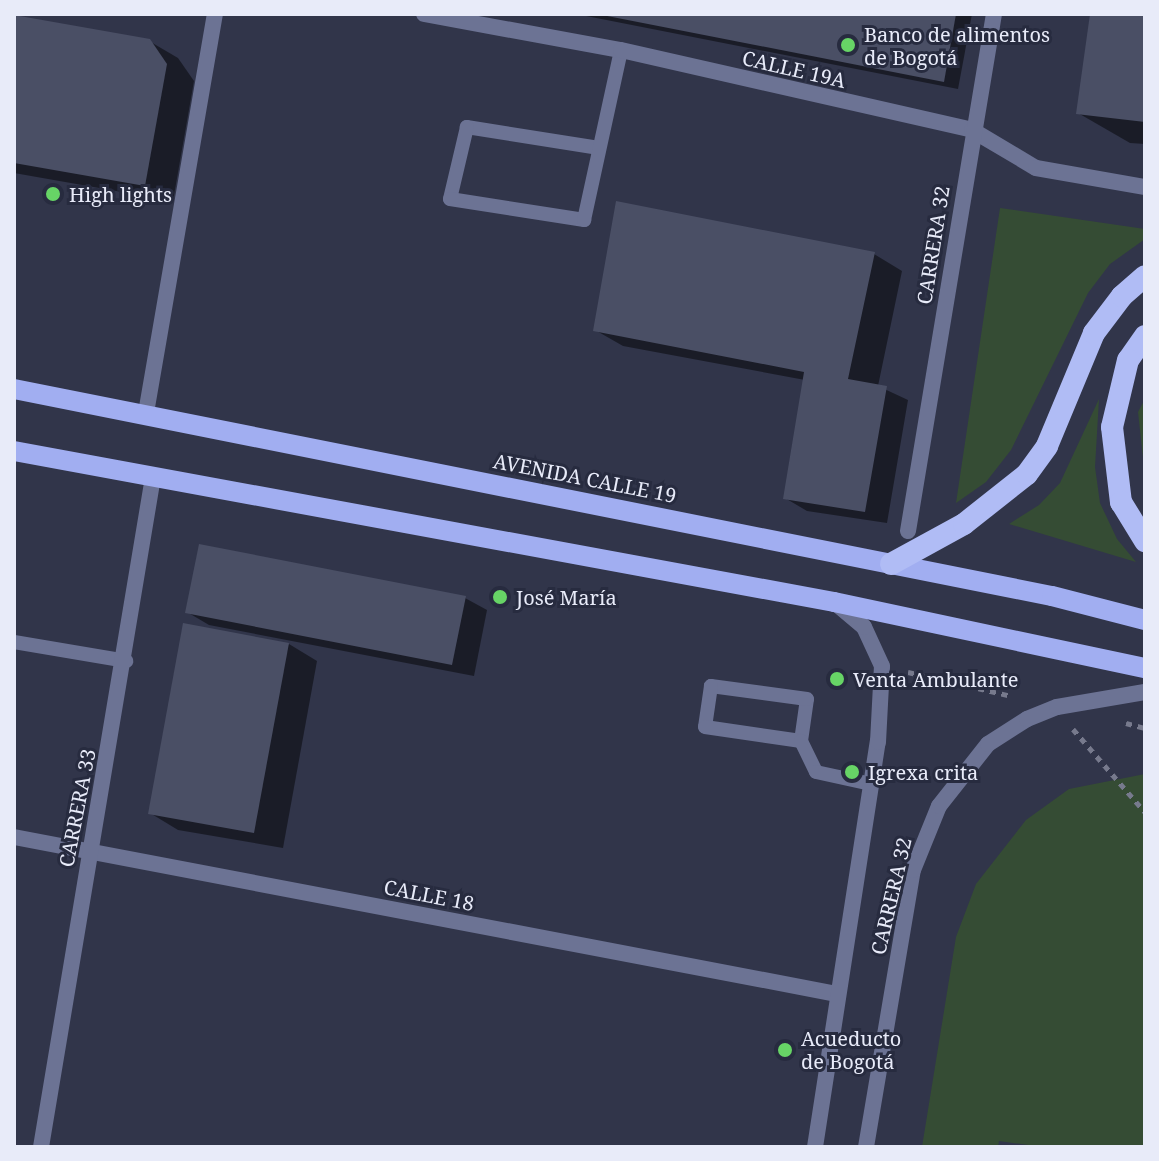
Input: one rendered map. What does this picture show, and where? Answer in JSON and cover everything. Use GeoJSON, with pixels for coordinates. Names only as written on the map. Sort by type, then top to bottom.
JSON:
{"type":"FeatureCollection","features":[{"type":"Feature","properties":{"kind":"highway"},"geometry":{"type":"LineString","coordinates":[[891,564],[964,524],[1027,474],[1047,446],[1094,333],[1122,296],[1145,276]]}},
{"type":"Feature","properties":{"kind":"highway"},"geometry":{"type":"LineString","coordinates":[[1145,336],[1128,360],[1112,427],[1121,502],[1145,541]]}},
{"type":"Feature","properties":{"kind":"main road","name":"AVENIDA CALLE 19"},"geometry":{"type":"LineString","coordinates":[[14,389],[891,564],[1145,620]]}},
{"type":"Feature","properties":{"kind":"main road"},"geometry":{"type":"LineString","coordinates":[[14,451],[834,602],[1145,668]]}},
{"type":"Feature","properties":{"kind":"street"},"geometry":{"type":"LineString","coordinates":[[146,413],[215,14]]}},
{"type":"Feature","properties":{"kind":"street","name":"CALLE 19A"},"geometry":{"type":"LineString","coordinates":[[424,14],[621,50],[972,130],[1036,168],[1145,187]]}},
{"type":"Feature","properties":{"kind":"street","name":"CARRERA 32"},"geometry":{"type":"LineString","coordinates":[[908,531],[972,130],[994,14]]}},
{"type":"Feature","properties":{"kind":"street","name":"CARRERA 33"},"geometry":{"type":"LineString","coordinates":[[41,1147],[89,851],[126,661],[153,477]]}},
{"type":"Feature","properties":{"kind":"street","name":"CARRERA 32"},"geometry":{"type":"LineString","coordinates":[[815,1147],[871,784],[882,666],[864,627],[834,602]]}},
{"type":"Feature","properties":{"kind":"street","name":"CARRERA 32"},"geometry":{"type":"LineString","coordinates":[[866,1147],[902,925],[926,833],[961,772],[988,744],[1057,707],[1145,692]]}},
{"type":"Feature","properties":{"kind":"street","name":"CALLE 18"},"geometry":{"type":"LineString","coordinates":[[14,837],[837,994]]}},
{"type":"Feature","properties":{"kind":"lane"},"geometry":{"type":"LineString","coordinates":[[599,148],[467,127],[450,199],[584,220],[621,50]]}},
{"type":"Feature","properties":{"kind":"lane"},"geometry":{"type":"LineString","coordinates":[[14,642],[126,661]]}},
{"type":"Feature","properties":{"kind":"lane"},"geometry":{"type":"LineString","coordinates":[[801,741],[705,727],[711,686],[807,699],[801,741],[816,772],[871,784]]}},
{"type":"Feature","properties":{"kind":"path"},"geometry":{"type":"LineString","coordinates":[[1057,707],[1145,812]]}},
{"type":"Feature","properties":{"kind":"green space"},"geometry":{"type":"Polygon","coordinates":[[[1000,208],[1145,229],[1145,239],[1110,264],[1088,293],[1011,450],[986,482],[956,503],[1000,208]]]}},
{"type":"Feature","properties":{"kind":"green space"},"geometry":{"type":"Polygon","coordinates":[[[1099,399],[1095,467],[1100,503],[1117,539],[1136,562],[1009,524],[1039,505],[1060,483],[1099,399]]]}},
{"type":"Feature","properties":{"kind":"green space"},"geometry":{"type":"Polygon","coordinates":[[[1145,399],[1145,476],[1138,412],[1145,399]]]}},
{"type":"Feature","properties":{"kind":"green space"},"geometry":{"type":"Polygon","coordinates":[[[1145,774],[1145,1147],[1042,1147],[999,1141],[998,1147],[922,1147],[956,937],[976,884],[1026,820],[1069,789],[1145,774]]]}},
{"type":"Feature","properties":{"kind":"building","name":"Banco de alimentos de Bogotá"},"geometry":{"type":"Polygon","coordinates":[[[597,14],[956,14],[944,82],[597,14]]]}},
{"type":"Feature","properties":{"kind":"building"},"geometry":{"type":"Polygon","coordinates":[[[1090,14],[1145,14],[1145,122],[1076,114],[1090,14]]]}},
{"type":"Feature","properties":{"kind":"building"},"geometry":{"type":"Polygon","coordinates":[[[14,15],[150,39],[167,64],[145,186],[14,163],[14,15]]]}},
{"type":"Feature","properties":{"kind":"building"},"geometry":{"type":"Polygon","coordinates":[[[616,201],[875,252],[848,379],[887,386],[865,512],[783,499],[804,372],[593,331],[616,201]]]}},
{"type":"Feature","properties":{"kind":"building"},"geometry":{"type":"Polygon","coordinates":[[[199,544],[466,596],[452,665],[185,613],[199,544]]]}},
{"type":"Feature","properties":{"kind":"building"},"geometry":{"type":"Polygon","coordinates":[[[183,623],[289,643],[254,833],[148,814],[183,623]]]}},
{"type":"Feature","properties":{"kind":"place","name":"Banco de alimentos de Bogotá"},"geometry":{"type":"Point","coordinates":[848,45]}},
{"type":"Feature","properties":{"kind":"place","name":"High lights"},"geometry":{"type":"Point","coordinates":[53,194]}},
{"type":"Feature","properties":{"kind":"place","name":"José María"},"geometry":{"type":"Point","coordinates":[500,597]}},
{"type":"Feature","properties":{"kind":"place","name":"Venta Ambulante"},"geometry":{"type":"Point","coordinates":[837,679]}},
{"type":"Feature","properties":{"kind":"place","name":"Igrexa crita"},"geometry":{"type":"Point","coordinates":[852,772]}},
{"type":"Feature","properties":{"kind":"place","name":"Acueducto de Bogotá"},"geometry":{"type":"Point","coordinates":[785,1050]}}]}
